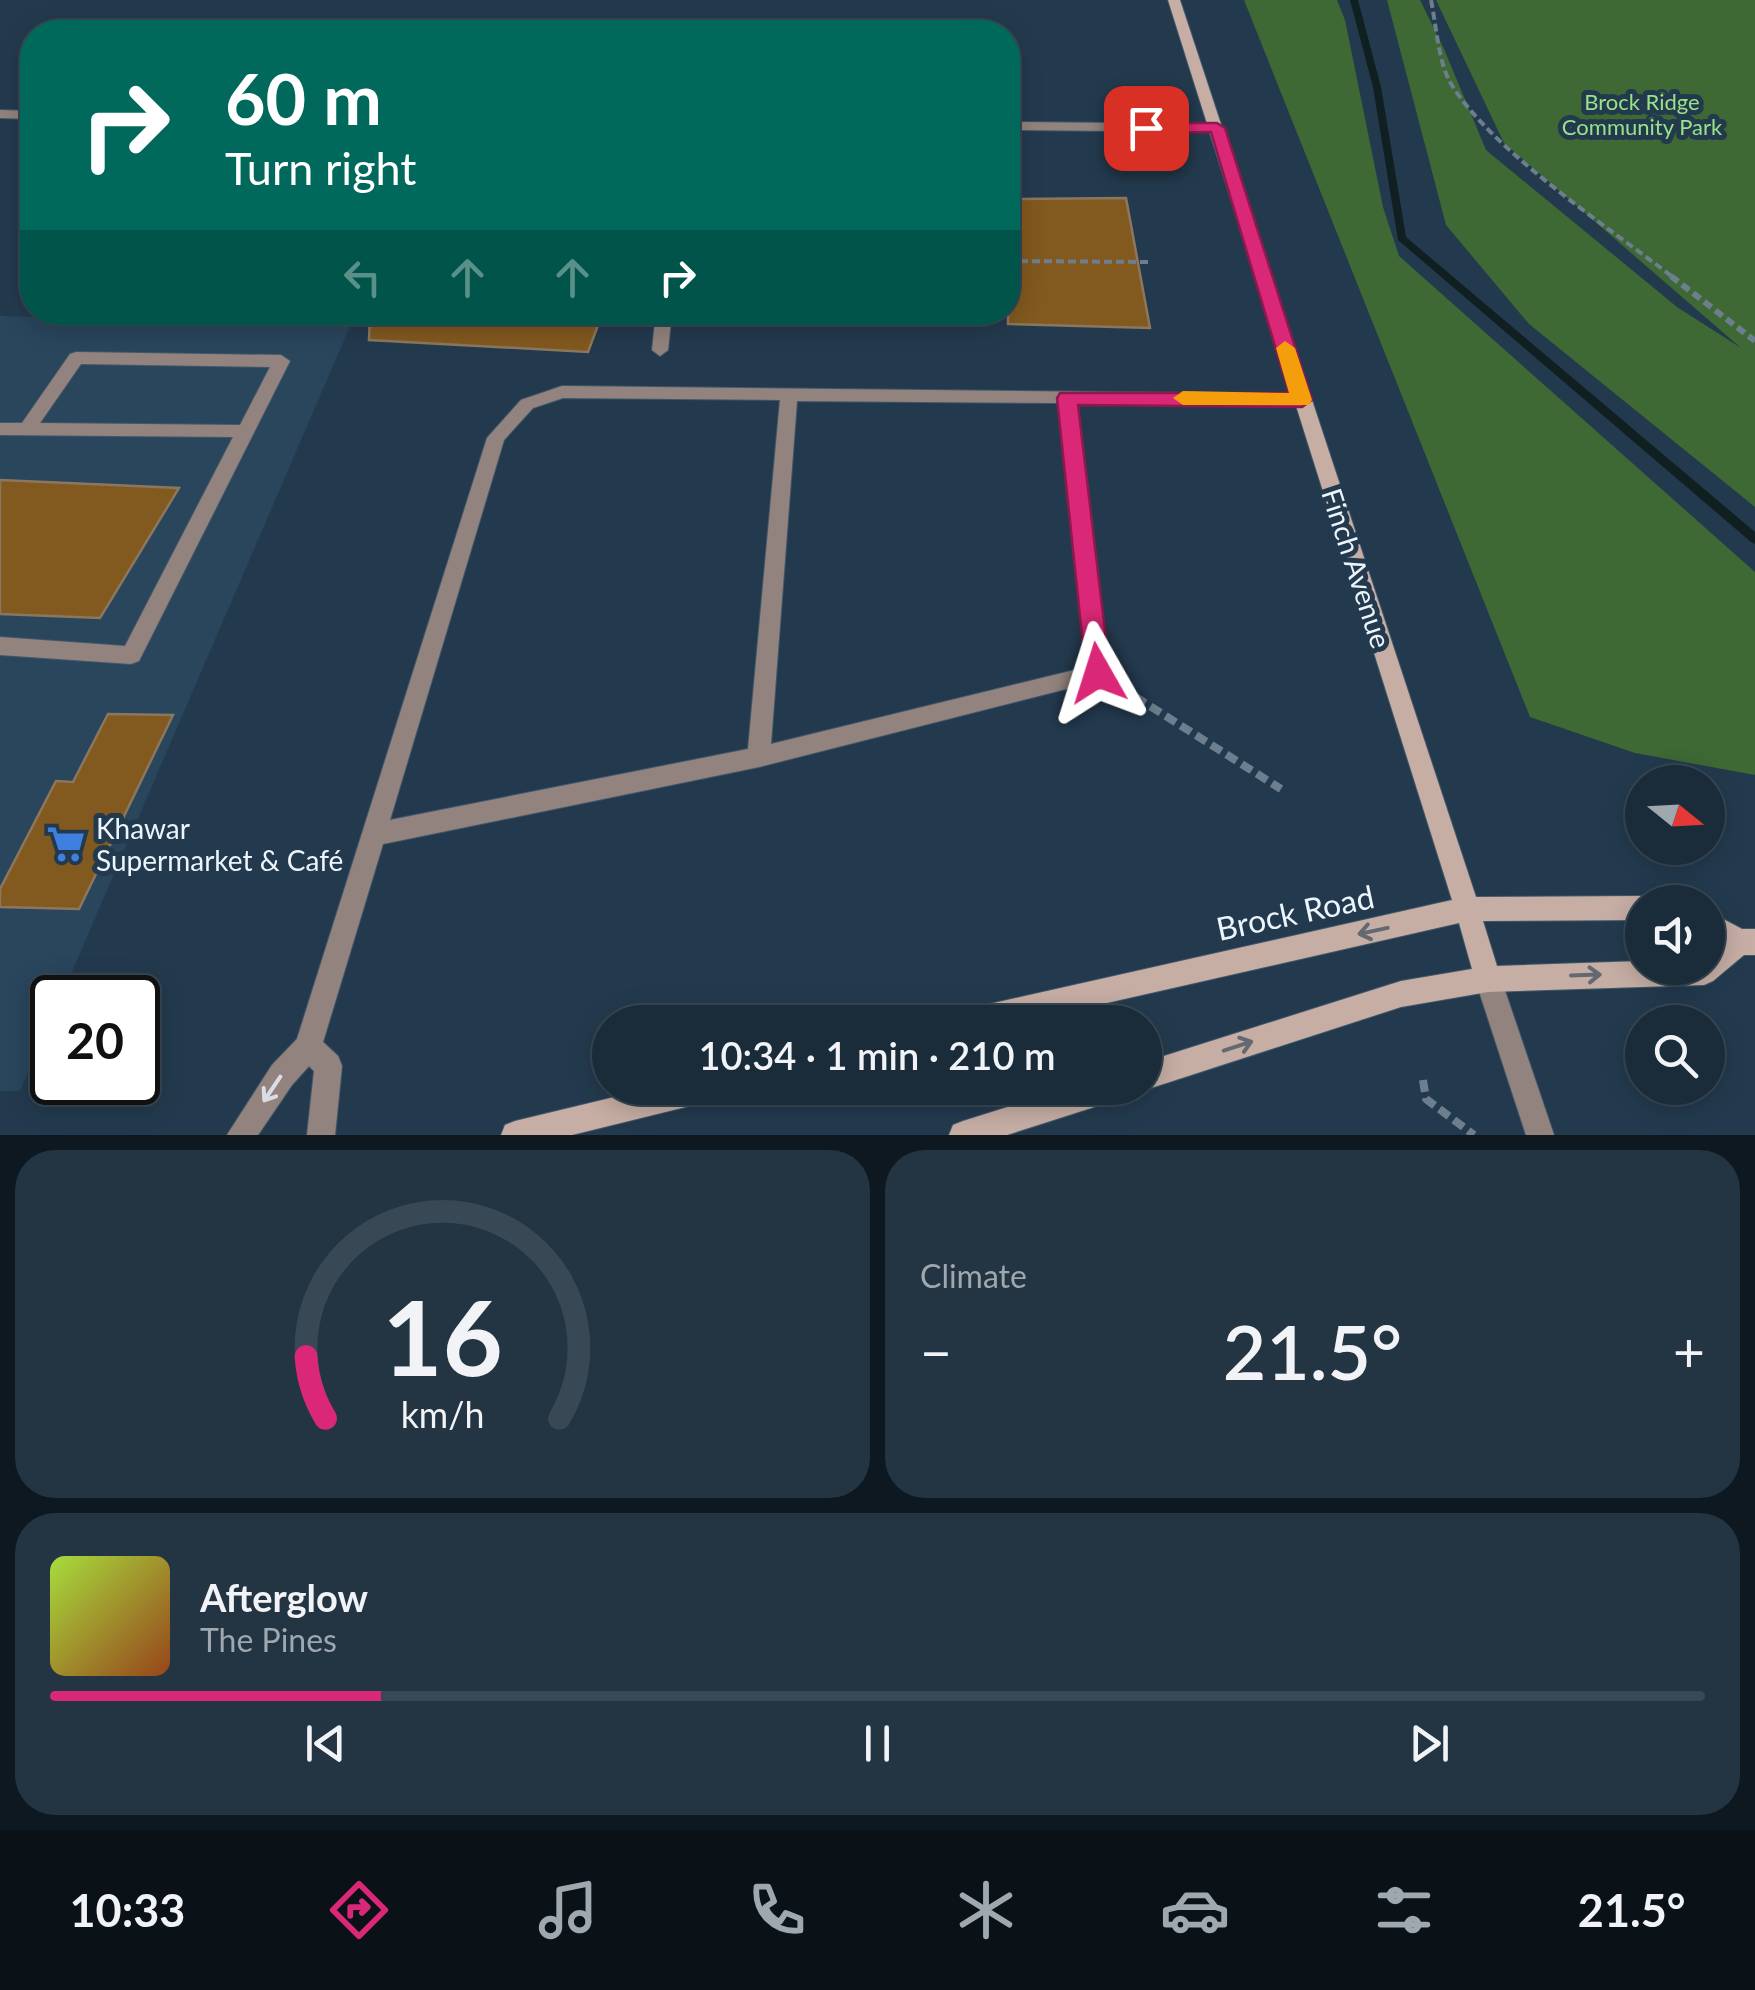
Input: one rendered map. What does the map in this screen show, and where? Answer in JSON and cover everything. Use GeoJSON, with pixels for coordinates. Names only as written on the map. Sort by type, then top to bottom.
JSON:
{"type":"FeatureCollection","features":[{"type":"Feature","properties":{"kind":"main road","name":"Finch Avenue"},"geometry":{"type":"LineString","coordinates":[[1174,0],[1488,979]]}},
{"type":"Feature","properties":{"kind":"main road","name":"Brock Road"},"geometry":{"type":"LineString","coordinates":[[1042,1005],[1468,909],[1625,908]]}},
{"type":"Feature","properties":{"kind":"main road"},"geometry":{"type":"LineString","coordinates":[[1162,1071],[1401,994],[1488,979],[1704,972],[1747,942]]}},
{"type":"Feature","properties":{"kind":"main road"},"geometry":{"type":"LineString","coordinates":[[515,1135],[637,1105]]}},
{"type":"Feature","properties":{"kind":"main road"},"geometry":{"type":"LineString","coordinates":[[963,1135],[1057,1105]]}},
{"type":"Feature","properties":{"kind":"street"},"geometry":{"type":"LineString","coordinates":[[1020,126],[1217,128]]}},
{"type":"Feature","properties":{"kind":"street"},"geometry":{"type":"LineString","coordinates":[[660,350],[663,325]]}},
{"type":"Feature","properties":{"kind":"street"},"geometry":{"type":"LineString","coordinates":[[0,646],[131,654],[281,361],[76,358],[26,430]]}},
{"type":"Feature","properties":{"kind":"street"},"geometry":{"type":"LineString","coordinates":[[241,1135],[282,1075],[308,1047],[377,834],[496,438],[526,404],[562,392],[1302,400]]}},
{"type":"Feature","properties":{"kind":"street"},"geometry":{"type":"LineString","coordinates":[[759,756],[789,394]]}},
{"type":"Feature","properties":{"kind":"street"},"geometry":{"type":"LineString","coordinates":[[377,834],[759,756],[1098,673],[1068,398]]}},
{"type":"Feature","properties":{"kind":"street"},"geometry":{"type":"LineString","coordinates":[[0,430],[245,431]]}},
{"type":"Feature","properties":{"kind":"street","name":"Finch Avenue"},"geometry":{"type":"LineString","coordinates":[[1488,979],[1540,1135]]}},
{"type":"Feature","properties":{"kind":"street"},"geometry":{"type":"LineString","coordinates":[[308,1047],[328,1066],[321,1135]]}},
{"type":"Feature","properties":{"kind":"path"},"geometry":{"type":"LineString","coordinates":[[1431,0],[1449,80],[1489,129],[1551,183],[1754,340]]}},
{"type":"Feature","properties":{"kind":"path"},"geometry":{"type":"LineString","coordinates":[[1020,261],[1149,262]]}},
{"type":"Feature","properties":{"kind":"path"},"geometry":{"type":"LineString","coordinates":[[1098,673],[1281,789]]}},
{"type":"Feature","properties":{"kind":"path"},"geometry":{"type":"LineString","coordinates":[[1423,1080],[1426,1099],[1474,1135]]}},
{"type":"Feature","properties":{"kind":"shaded area"},"geometry":{"type":"Polygon","coordinates":[[[0,316],[20,316],[20,325],[351,325],[70,975],[30,975],[30,1068],[20,1091],[0,1091],[0,316]]]}},
{"type":"Feature","properties":{"kind":"green space"},"geometry":{"type":"Polygon","coordinates":[[[1244,0],[1337,0],[1345,20],[1383,207],[1399,256],[1755,572],[1755,775],[1725,770],[1725,765],[1700,765],[1635,753],[1530,717],[1244,0]]]}},
{"type":"Feature","properties":{"kind":"green space","name":"Brock Ridge Community Park"},"geometry":{"type":"Polygon","coordinates":[[[1387,0],[1420,0],[1486,150],[1677,307],[1741,348],[1504,143],[1436,0],[1755,0],[1755,507],[1529,324],[1446,225],[1387,0]]]}},
{"type":"Feature","properties":{"kind":"building"},"geometry":{"type":"Polygon","coordinates":[[[1126,198],[1150,328],[1020,324],[1020,199],[1126,198]]]}},
{"type":"Feature","properties":{"kind":"building"},"geometry":{"type":"Polygon","coordinates":[[[370,325],[598,325],[588,352],[369,340],[370,325]]]}},
{"type":"Feature","properties":{"kind":"building"},"geometry":{"type":"Polygon","coordinates":[[[0,480],[179,488],[100,618],[0,614],[0,480]]]}},
{"type":"Feature","properties":{"kind":"building","name":"Khawar Supermarket & Café"},"geometry":{"type":"Polygon","coordinates":[[[108,714],[173,715],[79,909],[0,907],[0,889],[56,781],[73,782],[108,714]]]}},
{"type":"Feature","properties":{"kind":"waterway"},"geometry":{"type":"LineString","coordinates":[[1354,0],[1377,87],[1401,238],[1755,539]]}},
{"type":"Feature","properties":{"kind":"slow traffic"},"geometry":{"type":"LineString","coordinates":[[1183,398],[1302,400],[1285,348]]}},
{"type":"Feature","properties":{"kind":"place","name":"Khawar Supermarket & Café"},"geometry":{"type":"Point","coordinates":[66,844]}},
{"type":"Feature","properties":{"kind":"route"},"geometry":{"type":"LineString","coordinates":[[1098,673],[1068,398],[1302,400],[1217,128],[1146,128]]}}]}
